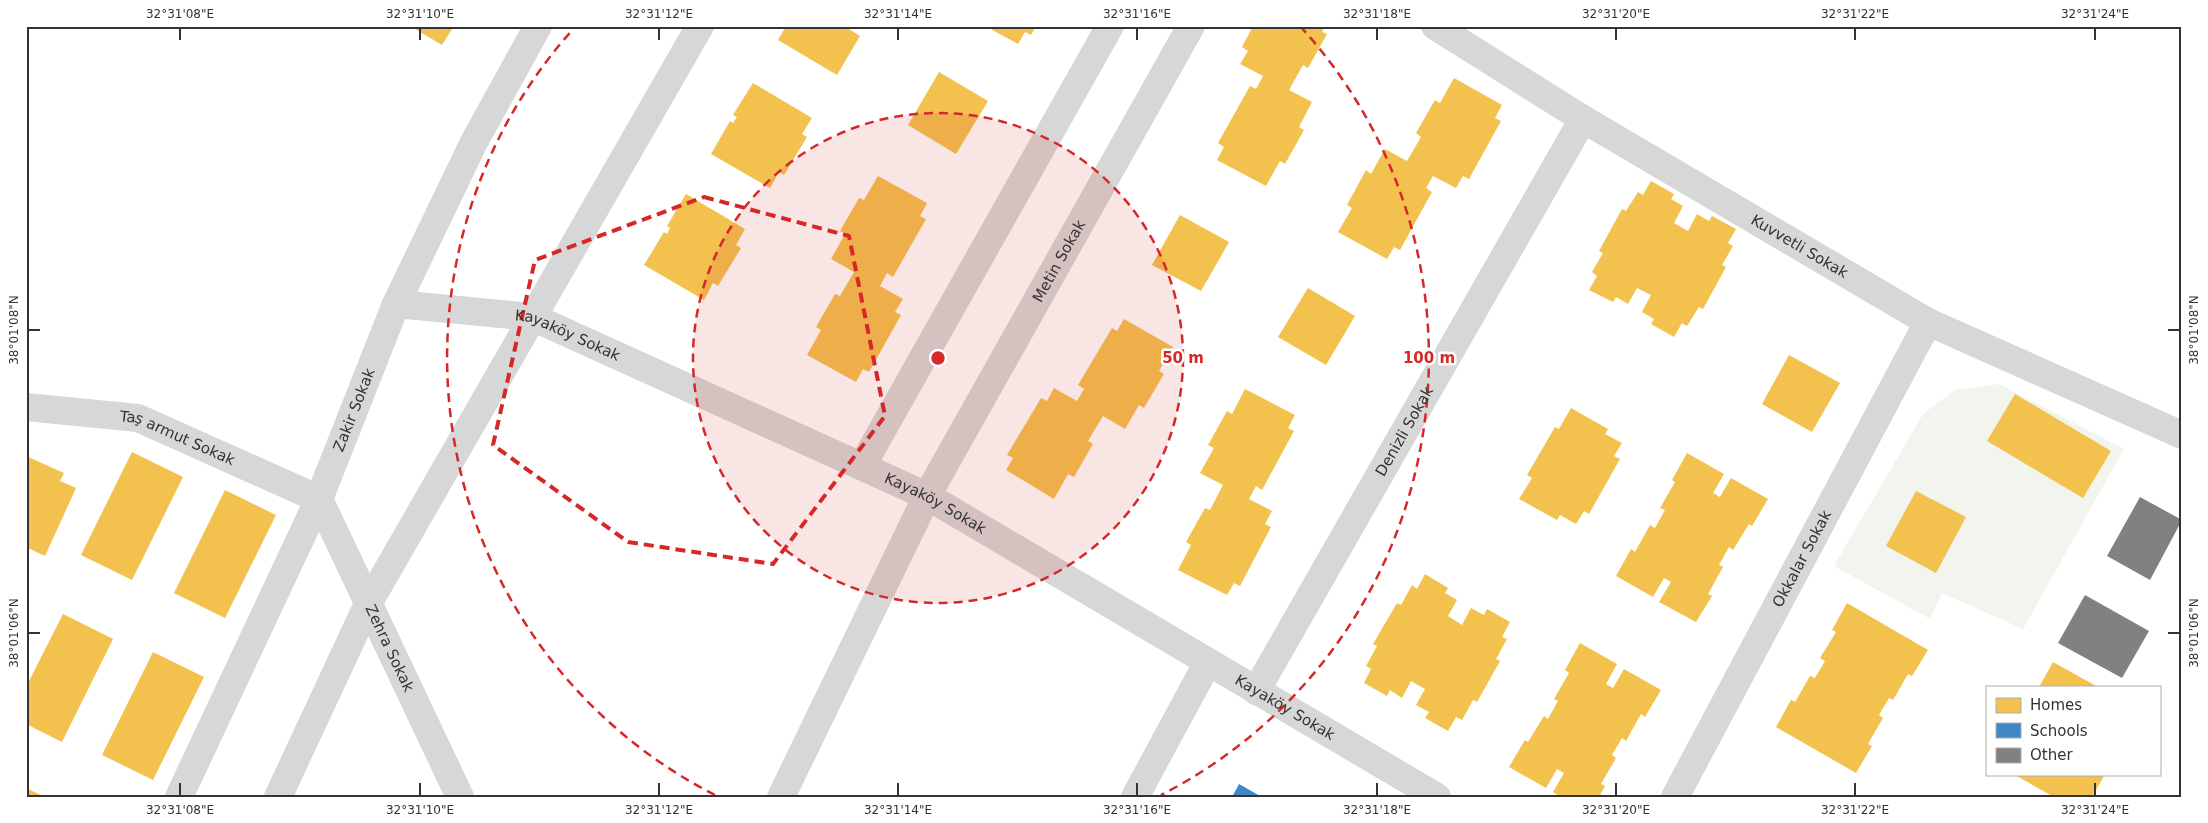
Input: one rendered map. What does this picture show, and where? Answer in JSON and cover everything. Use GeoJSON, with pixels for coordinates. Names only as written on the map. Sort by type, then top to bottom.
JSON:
{"type":"FeatureCollection","features":[{"type":"Feature","properties":{"kind":"street","name":"Zakir Sokak"},"geometry":{"type":"LineString","coordinates":[[179,797],[319,499],[396,304],[474,142],[538,26]]}},
{"type":"Feature","properties":{"kind":"street"},"geometry":{"type":"LineString","coordinates":[[278,797],[368,604],[700,26]]}},
{"type":"Feature","properties":{"kind":"street"},"geometry":{"type":"LineString","coordinates":[[862,466],[1110,26]]}},
{"type":"Feature","properties":{"kind":"street","name":"Metin Sokak"},"geometry":{"type":"LineString","coordinates":[[781,797],[927,496],[1191,26]]}},
{"type":"Feature","properties":{"kind":"street","name":"Kuvvetli Sokak"},"geometry":{"type":"LineString","coordinates":[[1435,26],[1583,119],[1928,322],[2182,436]]}},
{"type":"Feature","properties":{"kind":"street","name":"Denizli Sokak"},"geometry":{"type":"LineString","coordinates":[[1256,691],[1583,119]]}},
{"type":"Feature","properties":{"kind":"street","name":"Kayaköy Sokak"},"geometry":{"type":"LineString","coordinates":[[396,304],[532,318],[927,496],[1437,797]]}},
{"type":"Feature","properties":{"kind":"street","name":"Okkalar Sokak"},"geometry":{"type":"LineString","coordinates":[[1676,797],[1928,322]]}},
{"type":"Feature","properties":{"kind":"street","name":"Taş armut Sokak"},"geometry":{"type":"LineString","coordinates":[[26,407],[138,418],[319,499]]}},
{"type":"Feature","properties":{"kind":"street","name":"Zehra Sokak"},"geometry":{"type":"LineString","coordinates":[[319,499],[460,797]]}},
{"type":"Feature","properties":{"kind":"street"},"geometry":{"type":"LineString","coordinates":[[1135,797],[1208,662]]}},
{"type":"Feature","properties":{"kind":"highlighted area"},"geometry":{"type":"Polygon","coordinates":[[[704,197],[849,236],[885,416],[773,564],[628,542],[493,445],[535,260],[704,197]]]}},
{"type":"Feature","properties":{"kind":"shaded area"},"geometry":{"type":"Polygon","coordinates":[[[1999,384],[2124,449],[2023,629],[1942,593],[1930,619],[1834,566],[1923,414],[1955,390],[1999,384]]]}},
{"type":"Feature","properties":{"kind":"building: Homes"},"geometry":{"type":"Polygon","coordinates":[[[410,26],[454,26],[442,45],[410,26]]]}},
{"type":"Feature","properties":{"kind":"building: Homes"},"geometry":{"type":"Polygon","coordinates":[[[786,26],[844,26],[860,36],[837,75],[778,40],[786,26]]]}},
{"type":"Feature","properties":{"kind":"building: Homes"},"geometry":{"type":"Polygon","coordinates":[[[985,26],[1036,26],[1031,35],[1025,32],[1018,44],[985,26]]]}},
{"type":"Feature","properties":{"kind":"building: Homes"},"geometry":{"type":"Polygon","coordinates":[[[1253,26],[1325,26],[1322,32],[1327,34],[1308,68],[1303,65],[1289,90],[1312,102],[1299,127],[1304,130],[1285,164],[1280,161],[1266,186],[1217,160],[1224,147],[1218,143],[1250,86],[1256,89],[1263,76],[1240,64],[1248,51],[1242,47],[1253,26]]]}},
{"type":"Feature","properties":{"kind":"building: Homes"},"geometry":{"type":"Polygon","coordinates":[[[939,72],[988,101],[956,154],[908,125],[939,72]]]}},
{"type":"Feature","properties":{"kind":"building: Homes"},"geometry":{"type":"Polygon","coordinates":[[[1454,78],[1502,105],[1495,118],[1501,121],[1469,179],[1463,176],[1456,188],[1433,176],[1426,188],[1432,192],[1400,250],[1394,247],[1387,259],[1338,232],[1352,208],[1347,205],[1366,170],[1371,174],[1385,149],[1407,161],[1421,137],[1416,133],[1435,100],[1440,103],[1454,78]]]}},
{"type":"Feature","properties":{"kind":"building: Homes"},"geometry":{"type":"Polygon","coordinates":[[[753,83],[812,118],[802,134],[807,137],[784,175],[779,172],[770,188],[711,154],[730,121],[733,123],[737,117],[733,115],[753,83]]]}},
{"type":"Feature","properties":{"kind":"building: Homes"},"geometry":{"type":"Polygon","coordinates":[[[878,176],[927,203],[920,216],[926,219],[893,277],[887,273],[880,286],[903,299],[895,312],[901,315],[869,372],[863,369],[856,382],[807,355],[821,330],[816,327],[835,294],[840,296],[854,272],[831,259],[845,234],[840,231],[859,198],[864,200],[878,176]]]}},
{"type":"Feature","properties":{"kind":"building: Homes"},"geometry":{"type":"Polygon","coordinates":[[[1651,181],[1674,194],[1671,199],[1683,206],[1674,223],[1688,231],[1697,214],[1709,221],[1712,216],[1736,229],[1728,243],[1733,246],[1722,265],[1726,267],[1703,309],[1699,307],[1687,326],[1682,323],[1674,337],[1651,324],[1654,319],[1642,312],[1651,295],[1637,288],[1628,304],[1616,297],[1613,302],[1589,290],[1597,276],[1592,272],[1603,253],[1599,251],[1622,209],[1626,211],[1638,192],[1643,195],[1651,181]]]}},
{"type":"Feature","properties":{"kind":"building: Homes"},"geometry":{"type":"Polygon","coordinates":[[[686,194],[745,229],[736,245],[741,248],[718,286],[713,283],[704,300],[644,265],[664,232],[667,234],[670,228],[667,226],[686,194]]]}},
{"type":"Feature","properties":{"kind":"building: Homes"},"geometry":{"type":"Polygon","coordinates":[[[1180,215],[1229,242],[1201,291],[1152,265],[1180,215]]]}},
{"type":"Feature","properties":{"kind":"building: Homes"},"geometry":{"type":"Polygon","coordinates":[[[1308,288],[1355,316],[1326,365],[1278,337],[1308,288]]]}},
{"type":"Feature","properties":{"kind":"building: Homes"},"geometry":{"type":"Polygon","coordinates":[[[1124,319],[1173,347],[1159,371],[1164,374],[1144,408],[1139,405],[1125,429],[1103,416],[1088,441],[1093,444],[1074,477],[1068,474],[1054,499],[1006,470],[1013,458],[1007,455],[1041,398],[1047,401],[1054,388],[1077,401],[1084,389],[1078,385],[1112,328],[1117,331],[1124,319]]]}},
{"type":"Feature","properties":{"kind":"building: Homes"},"geometry":{"type":"Polygon","coordinates":[[[1789,355],[1840,383],[1812,432],[1762,404],[1789,355]]]}},
{"type":"Feature","properties":{"kind":"building: Homes"},"geometry":{"type":"Polygon","coordinates":[[[1245,389],[1295,415],[1288,428],[1294,431],[1262,490],[1256,486],[1249,499],[1272,511],[1265,524],[1271,527],[1240,586],[1234,583],[1227,595],[1178,570],[1191,545],[1186,542],[1205,508],[1210,510],[1223,485],[1200,473],[1214,448],[1208,445],[1227,411],[1232,414],[1245,389]]]}},
{"type":"Feature","properties":{"kind":"building: Homes"},"geometry":{"type":"Polygon","coordinates":[[[2015,394],[2111,451],[2083,498],[1987,441],[2015,394]]]}},
{"type":"Feature","properties":{"kind":"building: Homes"},"geometry":{"type":"Polygon","coordinates":[[[1571,408],[1608,429],[1605,434],[1622,443],[1614,456],[1620,459],[1589,514],[1584,511],[1576,524],[1560,515],[1557,520],[1519,499],[1532,478],[1527,475],[1555,427],[1559,429],[1571,408]]]}},
{"type":"Feature","properties":{"kind":"building: Homes"},"geometry":{"type":"Polygon","coordinates":[[[132,452],[183,477],[132,580],[81,555],[132,452]]]}},
{"type":"Feature","properties":{"kind":"building: Homes"},"geometry":{"type":"Polygon","coordinates":[[[1687,453],[1724,474],[1713,493],[1720,497],[1731,478],[1768,499],[1752,526],[1749,524],[1733,550],[1729,547],[1719,565],[1723,567],[1708,594],[1712,596],[1696,622],[1659,602],[1671,582],[1664,578],[1653,597],[1616,576],[1631,549],[1635,552],[1650,525],[1655,528],[1665,510],[1660,508],[1675,482],[1672,480],[1687,453]]]}},
{"type":"Feature","properties":{"kind":"building: Homes"},"geometry":{"type":"Polygon","coordinates":[[[26,456],[64,473],[60,481],[76,488],[45,556],[28,548],[26,552],[26,456]]]}},
{"type":"Feature","properties":{"kind":"building: Homes"},"geometry":{"type":"Polygon","coordinates":[[[225,490],[276,515],[225,618],[174,593],[225,490]]]}},
{"type":"Feature","properties":{"kind":"building: Homes"},"geometry":{"type":"Polygon","coordinates":[[[1916,491],[1966,517],[1936,573],[1886,546],[1916,491]]]}},
{"type":"Feature","properties":{"kind":"building: Homes"},"geometry":{"type":"Polygon","coordinates":[[[1425,574],[1448,588],[1445,593],[1457,600],[1448,616],[1462,625],[1471,608],[1484,615],[1487,609],[1510,622],[1502,637],[1507,639],[1496,659],[1500,661],[1477,702],[1473,700],[1462,720],[1456,717],[1448,731],[1425,718],[1429,712],[1416,705],[1425,689],[1411,681],[1402,698],[1390,690],[1387,696],[1364,683],[1371,669],[1366,666],[1377,646],[1373,644],[1397,603],[1401,605],[1412,585],[1417,589],[1425,574]]]}},
{"type":"Feature","properties":{"kind":"building: Homes"},"geometry":{"type":"Polygon","coordinates":[[[1847,603],[1928,650],[1912,676],[1908,674],[1893,700],[1889,698],[1879,715],[1883,718],[1868,744],[1872,746],[1856,773],[1776,727],[1791,700],[1795,702],[1810,676],[1815,678],[1825,661],[1820,658],[1836,632],[1832,630],[1847,603]]]}},
{"type":"Feature","properties":{"kind":"building: Homes"},"geometry":{"type":"Polygon","coordinates":[[[63,614],[113,639],[62,742],[26,724],[26,687],[63,614]]]}},
{"type":"Feature","properties":{"kind":"building: Homes"},"geometry":{"type":"Polygon","coordinates":[[[1580,643],[1617,664],[1606,684],[1613,688],[1624,669],[1661,690],[1645,717],[1641,714],[1626,741],[1622,738],[1612,755],[1616,758],[1601,784],[1605,786],[1599,797],[1560,797],[1553,792],[1564,773],[1557,769],[1546,788],[1509,767],[1525,740],[1528,742],[1544,716],[1548,719],[1558,701],[1554,699],[1569,673],[1565,670],[1580,643]]]}},
{"type":"Feature","properties":{"kind":"building: Homes"},"geometry":{"type":"Polygon","coordinates":[[[153,652],[204,677],[153,780],[102,755],[153,652]]]}},
{"type":"Feature","properties":{"kind":"building: Homes"},"geometry":{"type":"Polygon","coordinates":[[[2053,662],[2096,686],[2040,686],[2053,662]]]}},
{"type":"Feature","properties":{"kind":"building: Homes"},"geometry":{"type":"Polygon","coordinates":[[[2017,776],[2104,776],[2092,797],[2054,797],[2017,776]]]}},
{"type":"Feature","properties":{"kind":"building: Homes"},"geometry":{"type":"Polygon","coordinates":[[[26,788],[45,797],[26,797],[26,788]]]}},
{"type":"Feature","properties":{"kind":"building: Schools"},"geometry":{"type":"Polygon","coordinates":[[[1239,784],[1262,797],[1232,797],[1239,784]]]}},
{"type":"Feature","properties":{"kind":"building: Other"},"geometry":{"type":"Polygon","coordinates":[[[2140,497],[2182,520],[2150,580],[2107,556],[2140,497]]]}},
{"type":"Feature","properties":{"kind":"building: Other"},"geometry":{"type":"Polygon","coordinates":[[[2085,595],[2149,631],[2122,678],[2058,643],[2085,595]]]}}]}
